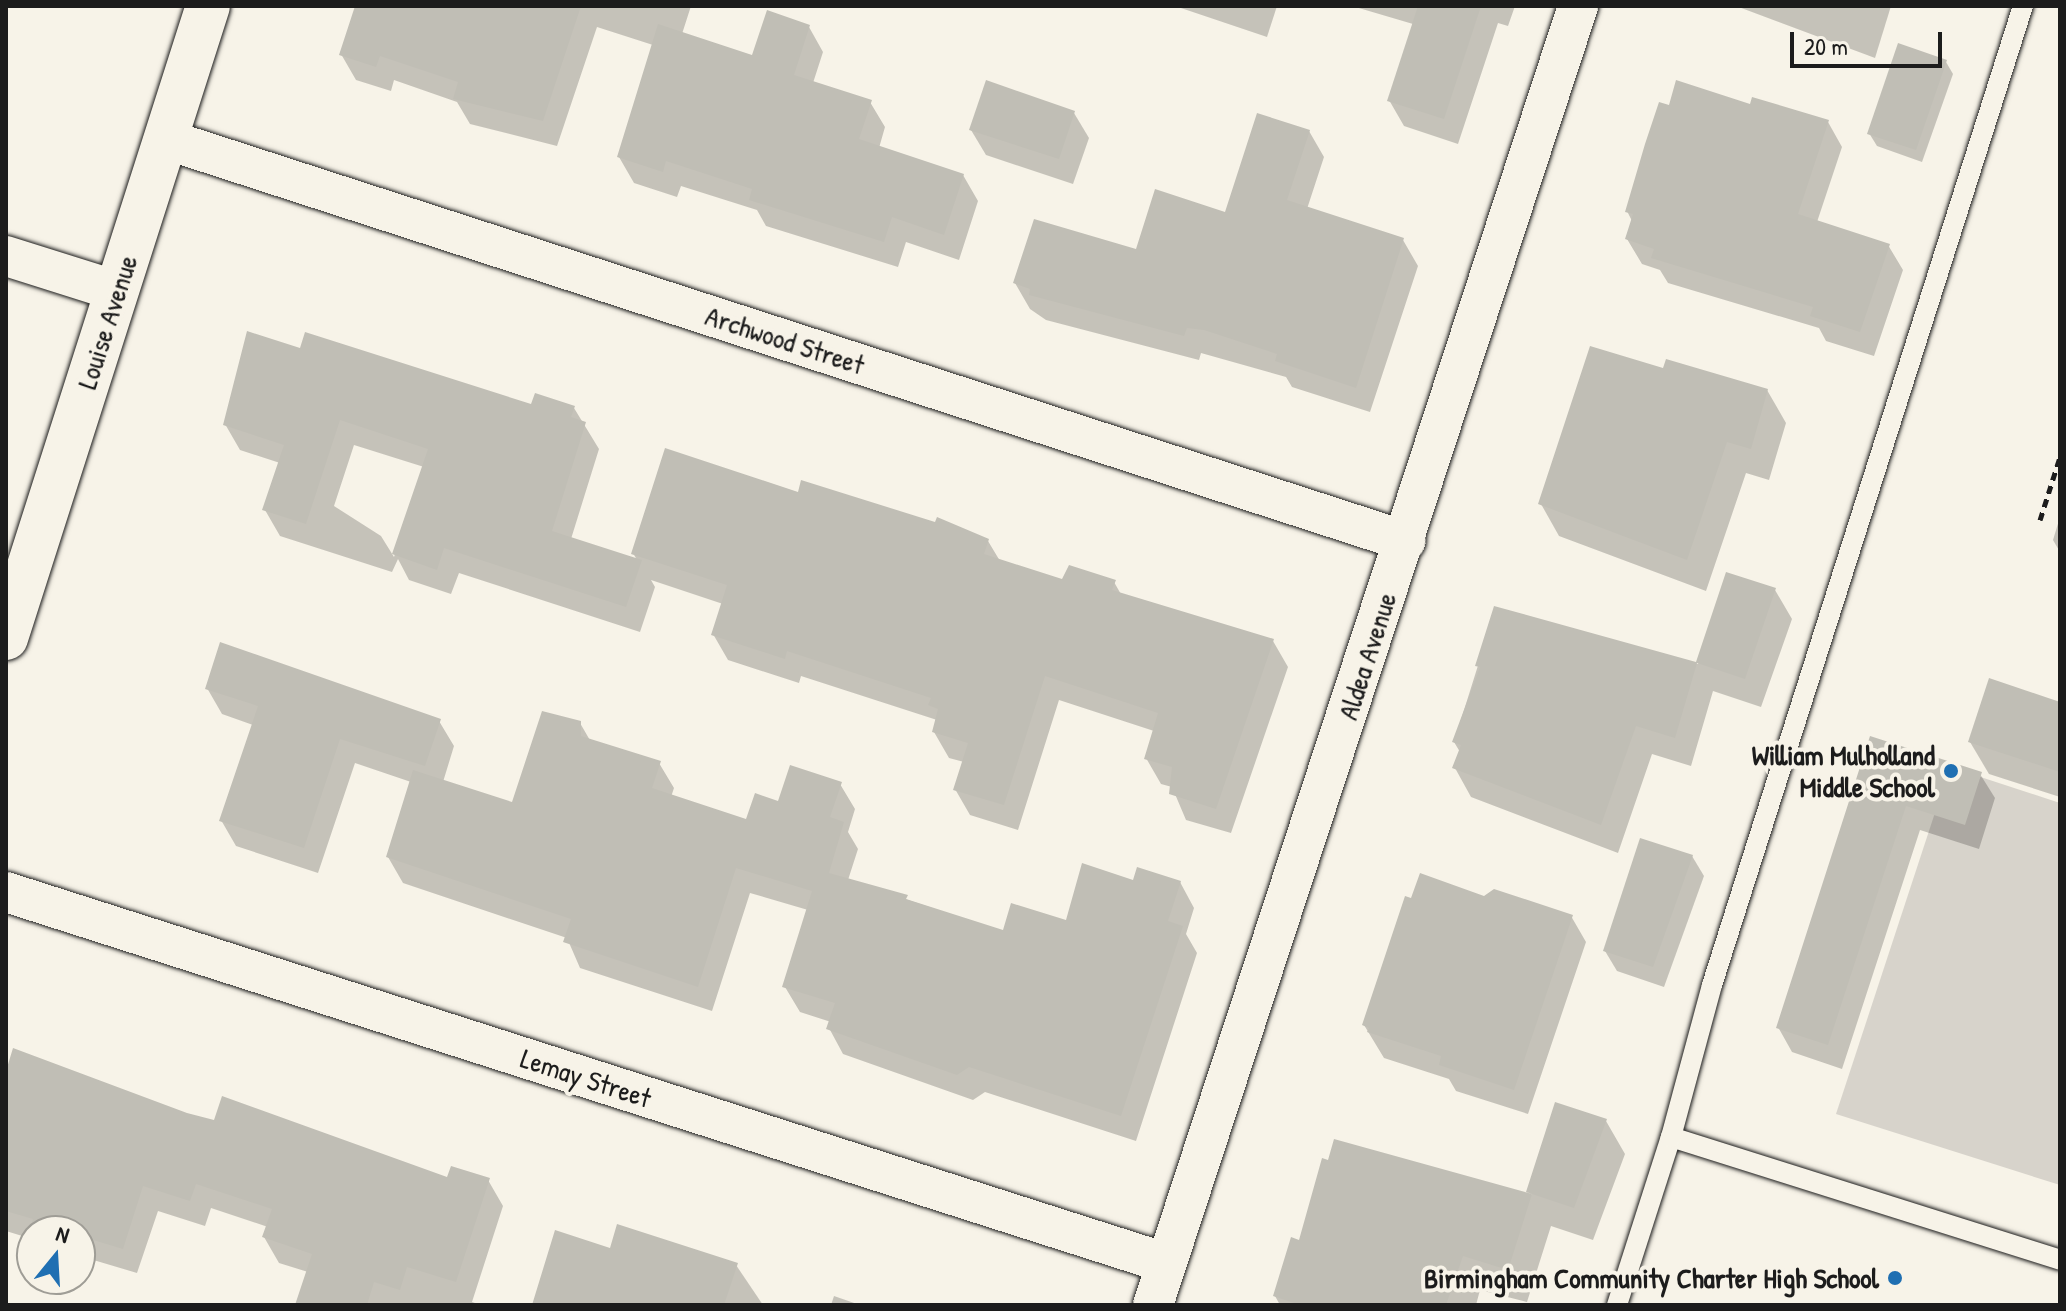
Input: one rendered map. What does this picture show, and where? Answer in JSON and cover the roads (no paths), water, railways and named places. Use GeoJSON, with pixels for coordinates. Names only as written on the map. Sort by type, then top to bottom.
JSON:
{"type":"FeatureCollection","features":[{"type":"Feature","properties":{"kind":"main road","name":"Louise Avenue"},"geometry":{"type":"LineString","coordinates":[[6,638],[208,6]]}},
{"type":"Feature","properties":{"kind":"street","name":"Aldea Avenue"},"geometry":{"type":"LineString","coordinates":[[1153,1305],[1578,6]]}},
{"type":"Feature","properties":{"kind":"street","name":"Archwood Street"},"geometry":{"type":"LineString","coordinates":[[165,139],[1405,541]]}},
{"type":"Feature","properties":{"kind":"street"},"geometry":{"type":"LineString","coordinates":[[6,256],[117,291]]}},
{"type":"Feature","properties":{"kind":"street","name":"Lemay Street"},"geometry":{"type":"LineString","coordinates":[[6,892],[1166,1263]]}},
{"type":"Feature","properties":{"kind":"lane"},"geometry":{"type":"LineString","coordinates":[[1617,1305],[1671,1137],[1716,970],[2023,6]]}},
{"type":"Feature","properties":{"kind":"lane"},"geometry":{"type":"LineString","coordinates":[[1671,1137],[2060,1260]]}},
{"type":"Feature","properties":{"kind":"place","name":"William Mulholland Middle School"},"geometry":{"type":"Point","coordinates":[1951,771]}},
{"type":"Feature","properties":{"kind":"place","name":"Birmingham Community Charter High School"},"geometry":{"type":"Point","coordinates":[1895,1278]}}]}
